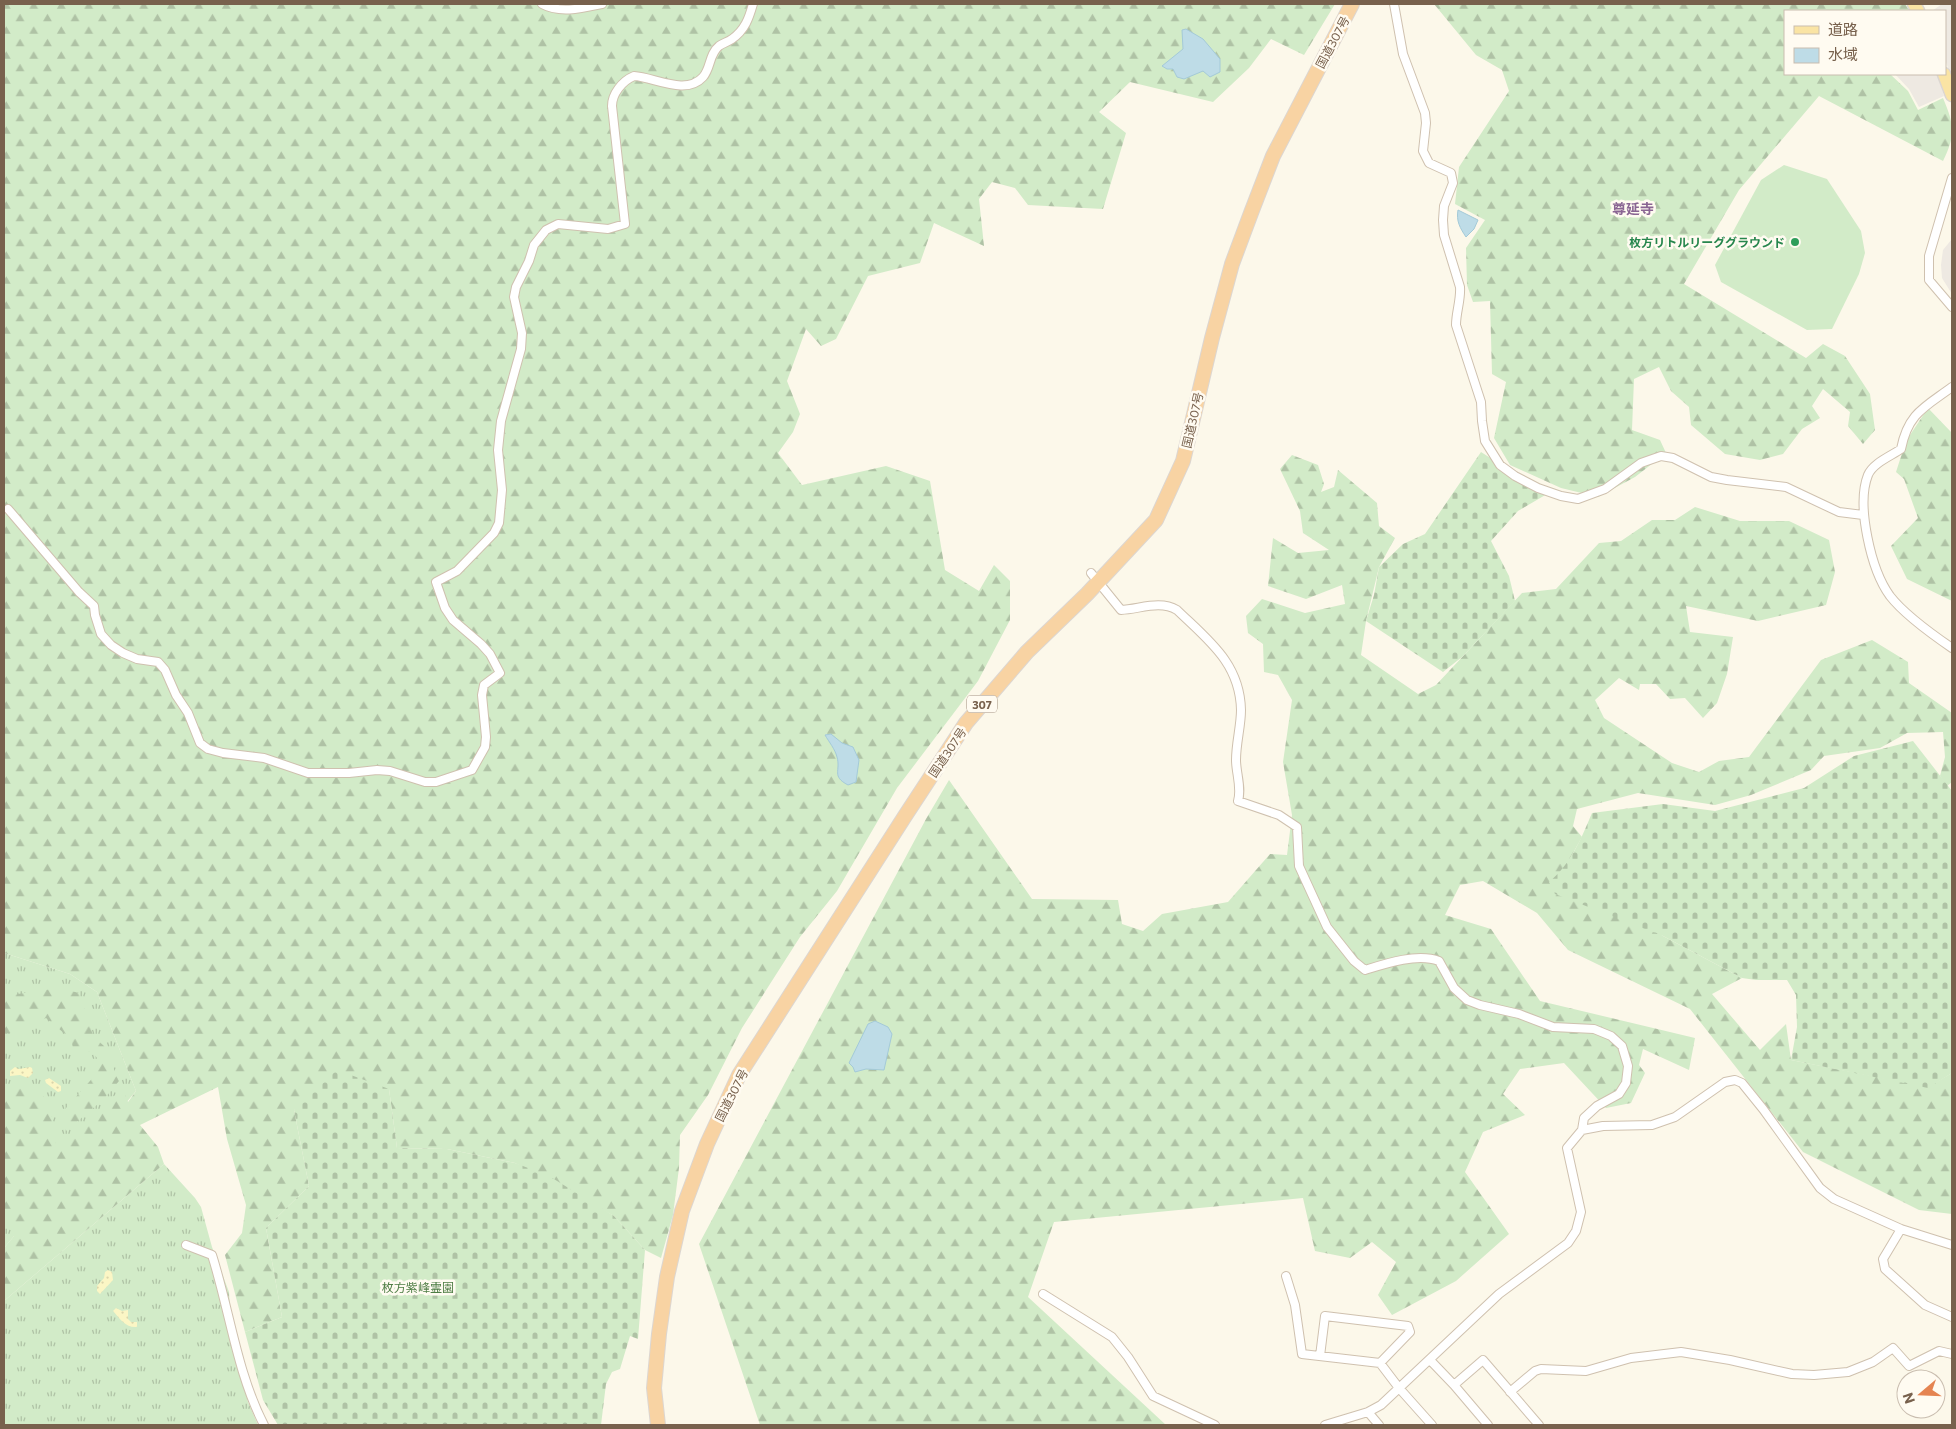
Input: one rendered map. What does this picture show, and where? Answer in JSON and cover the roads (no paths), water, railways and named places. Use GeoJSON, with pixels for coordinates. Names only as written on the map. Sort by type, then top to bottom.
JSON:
{"type":"FeatureCollection","features":[{"type":"Feature","properties":{"kind":"highway","name":"国道307号"},"geometry":{"type":"LineString","coordinates":[[658,1425],[654,1388],[659,1334],[667,1277],[682,1210],[707,1144],[739,1075],[966,723],[1094,578],[1156,520],[1182,461],[1234,257],[1273,156],[1352,4]]}},
{"type":"Feature","properties":{"kind":"main road"},"geometry":{"type":"LineString","coordinates":[[1944,75],[1952,95]]}},
{"type":"Feature","properties":{"kind":"street"},"geometry":{"type":"LineString","coordinates":[[542,4],[552,9],[602,4]]}},
{"type":"Feature","properties":{"kind":"street"},"geometry":{"type":"LineString","coordinates":[[8,509],[79,592],[94,606],[101,634],[111,645],[123,653],[158,662],[165,670],[176,695],[188,713],[200,743],[208,749],[223,753],[264,758],[308,773],[349,774],[377,770],[390,771],[425,782],[436,782],[472,770],[485,747],[486,737],[482,695],[484,685],[500,673],[490,654],[453,620],[445,608],[436,582],[457,571],[494,533],[499,523],[502,490],[498,450],[501,421],[520,349],[522,333],[514,297],[516,286],[529,261],[534,245],[546,230],[558,224],[608,229],[624,224],[612,106],[612,100],[623,83],[634,76],[686,85],[696,82],[707,70],[714,51],[740,33],[749,17],[753,4]]}},
{"type":"Feature","properties":{"kind":"street"},"geometry":{"type":"LineString","coordinates":[[1394,4],[1403,54],[1425,112],[1426,123],[1423,151],[1429,163],[1451,173],[1453,183],[1444,206],[1443,220],[1444,235],[1460,287],[1456,325],[1481,402],[1485,441],[1500,464],[1515,476],[1538,488],[1561,496],[1578,499],[1605,489],[1641,463],[1661,456],[1674,458],[1711,477],[1786,487],[1840,512],[1863,515]]}},
{"type":"Feature","properties":{"kind":"street"},"geometry":{"type":"LineString","coordinates":[[1952,178],[1928,256],[1928,280],[1952,307]]}},
{"type":"Feature","properties":{"kind":"street"},"geometry":{"type":"LineString","coordinates":[[1952,387],[1913,416],[1904,435],[1901,449],[1876,465],[1869,473],[1863,515],[1872,556],[1890,597],[1931,633],[1952,648]]}},
{"type":"Feature","properties":{"kind":"street"},"geometry":{"type":"LineString","coordinates":[[1094,578],[1122,610],[1154,605],[1170,606],[1177,610],[1215,647],[1227,662],[1240,691],[1241,712],[1236,759],[1240,796],[1238,802],[1278,815],[1298,827],[1299,866],[1327,927],[1354,961],[1365,970],[1421,956],[1440,961],[1454,988],[1467,1000],[1519,1014],[1554,1027],[1594,1029],[1611,1036],[1622,1046],[1628,1066],[1626,1083],[1618,1094],[1597,1106],[1584,1118],[1582,1130],[1567,1148],[1581,1212],[1576,1231],[1568,1242],[1499,1294],[1381,1405],[1368,1412],[1325,1425]]}},
{"type":"Feature","properties":{"kind":"street"},"geometry":{"type":"LineString","coordinates":[[1582,1130],[1603,1126],[1652,1125],[1675,1117],[1725,1082],[1734,1080],[1742,1083],[1820,1188],[1834,1199],[1902,1229],[1952,1245]]}},
{"type":"Feature","properties":{"kind":"street"},"geometry":{"type":"LineString","coordinates":[[1902,1229],[1883,1260],[1885,1269],[1925,1305],[1952,1317]]}},
{"type":"Feature","properties":{"kind":"street"},"geometry":{"type":"LineString","coordinates":[[186,1245],[212,1256],[222,1287],[240,1361],[257,1411],[264,1425]]}},
{"type":"Feature","properties":{"kind":"street"},"geometry":{"type":"LineString","coordinates":[[1286,1276],[1295,1305],[1302,1354],[1380,1363],[1399,1388],[1432,1425]]}},
{"type":"Feature","properties":{"kind":"street"},"geometry":{"type":"LineString","coordinates":[[1043,1294],[1112,1337],[1153,1396],[1215,1425]]}},
{"type":"Feature","properties":{"kind":"street"},"geometry":{"type":"LineString","coordinates":[[1320,1356],[1326,1316],[1408,1326],[1410,1332],[1380,1363]]}},
{"type":"Feature","properties":{"kind":"street"},"geometry":{"type":"LineString","coordinates":[[1510,1392],[1535,1371],[1541,1369],[1586,1371],[1631,1358],[1681,1352],[1730,1360],[1792,1374],[1814,1375],[1848,1372],[1873,1362],[1893,1348],[1909,1366],[1939,1351],[1952,1354]]}},
{"type":"Feature","properties":{"kind":"street"},"geometry":{"type":"LineString","coordinates":[[1430,1360],[1488,1425]]}},
{"type":"Feature","properties":{"kind":"street"},"geometry":{"type":"LineString","coordinates":[[1454,1385],[1483,1360],[1539,1425]]}},
{"type":"Feature","properties":{"kind":"street"},"geometry":{"type":"LineString","coordinates":[[1368,1412],[1379,1425]]}},
{"type":"Feature","properties":{"kind":"water"},"geometry":{"type":"Polygon","coordinates":[[[1186,29],[1203,39],[1220,59],[1220,72],[1210,77],[1203,71],[1184,79],[1177,77],[1173,69],[1167,69],[1162,66],[1183,49],[1182,30],[1186,29]]]}},
{"type":"Feature","properties":{"kind":"water"},"geometry":{"type":"Polygon","coordinates":[[[1458,210],[1478,220],[1474,229],[1466,237],[1459,224],[1458,210]]]}},
{"type":"Feature","properties":{"kind":"water"},"geometry":{"type":"Polygon","coordinates":[[[831,734],[842,743],[853,747],[859,760],[856,782],[848,785],[838,776],[836,754],[825,735],[831,734]]]}},
{"type":"Feature","properties":{"kind":"water"},"geometry":{"type":"Polygon","coordinates":[[[875,1021],[888,1027],[892,1034],[884,1070],[866,1069],[855,1072],[849,1063],[868,1024],[875,1021]]]}},
{"type":"Feature","properties":{"kind":"place","name":"枚方リトルリーググラウンド"},"geometry":{"type":"Point","coordinates":[1795,242]}},
{"type":"Feature","properties":{"kind":"district","name":"尊延寺"},"geometry":{"type":"Point","coordinates":[1633,208]}},
{"type":"Feature","properties":{"kind":"park label","name":"枚方紫峰霊園"},"geometry":{"type":"Point","coordinates":[418,1287]}}]}
